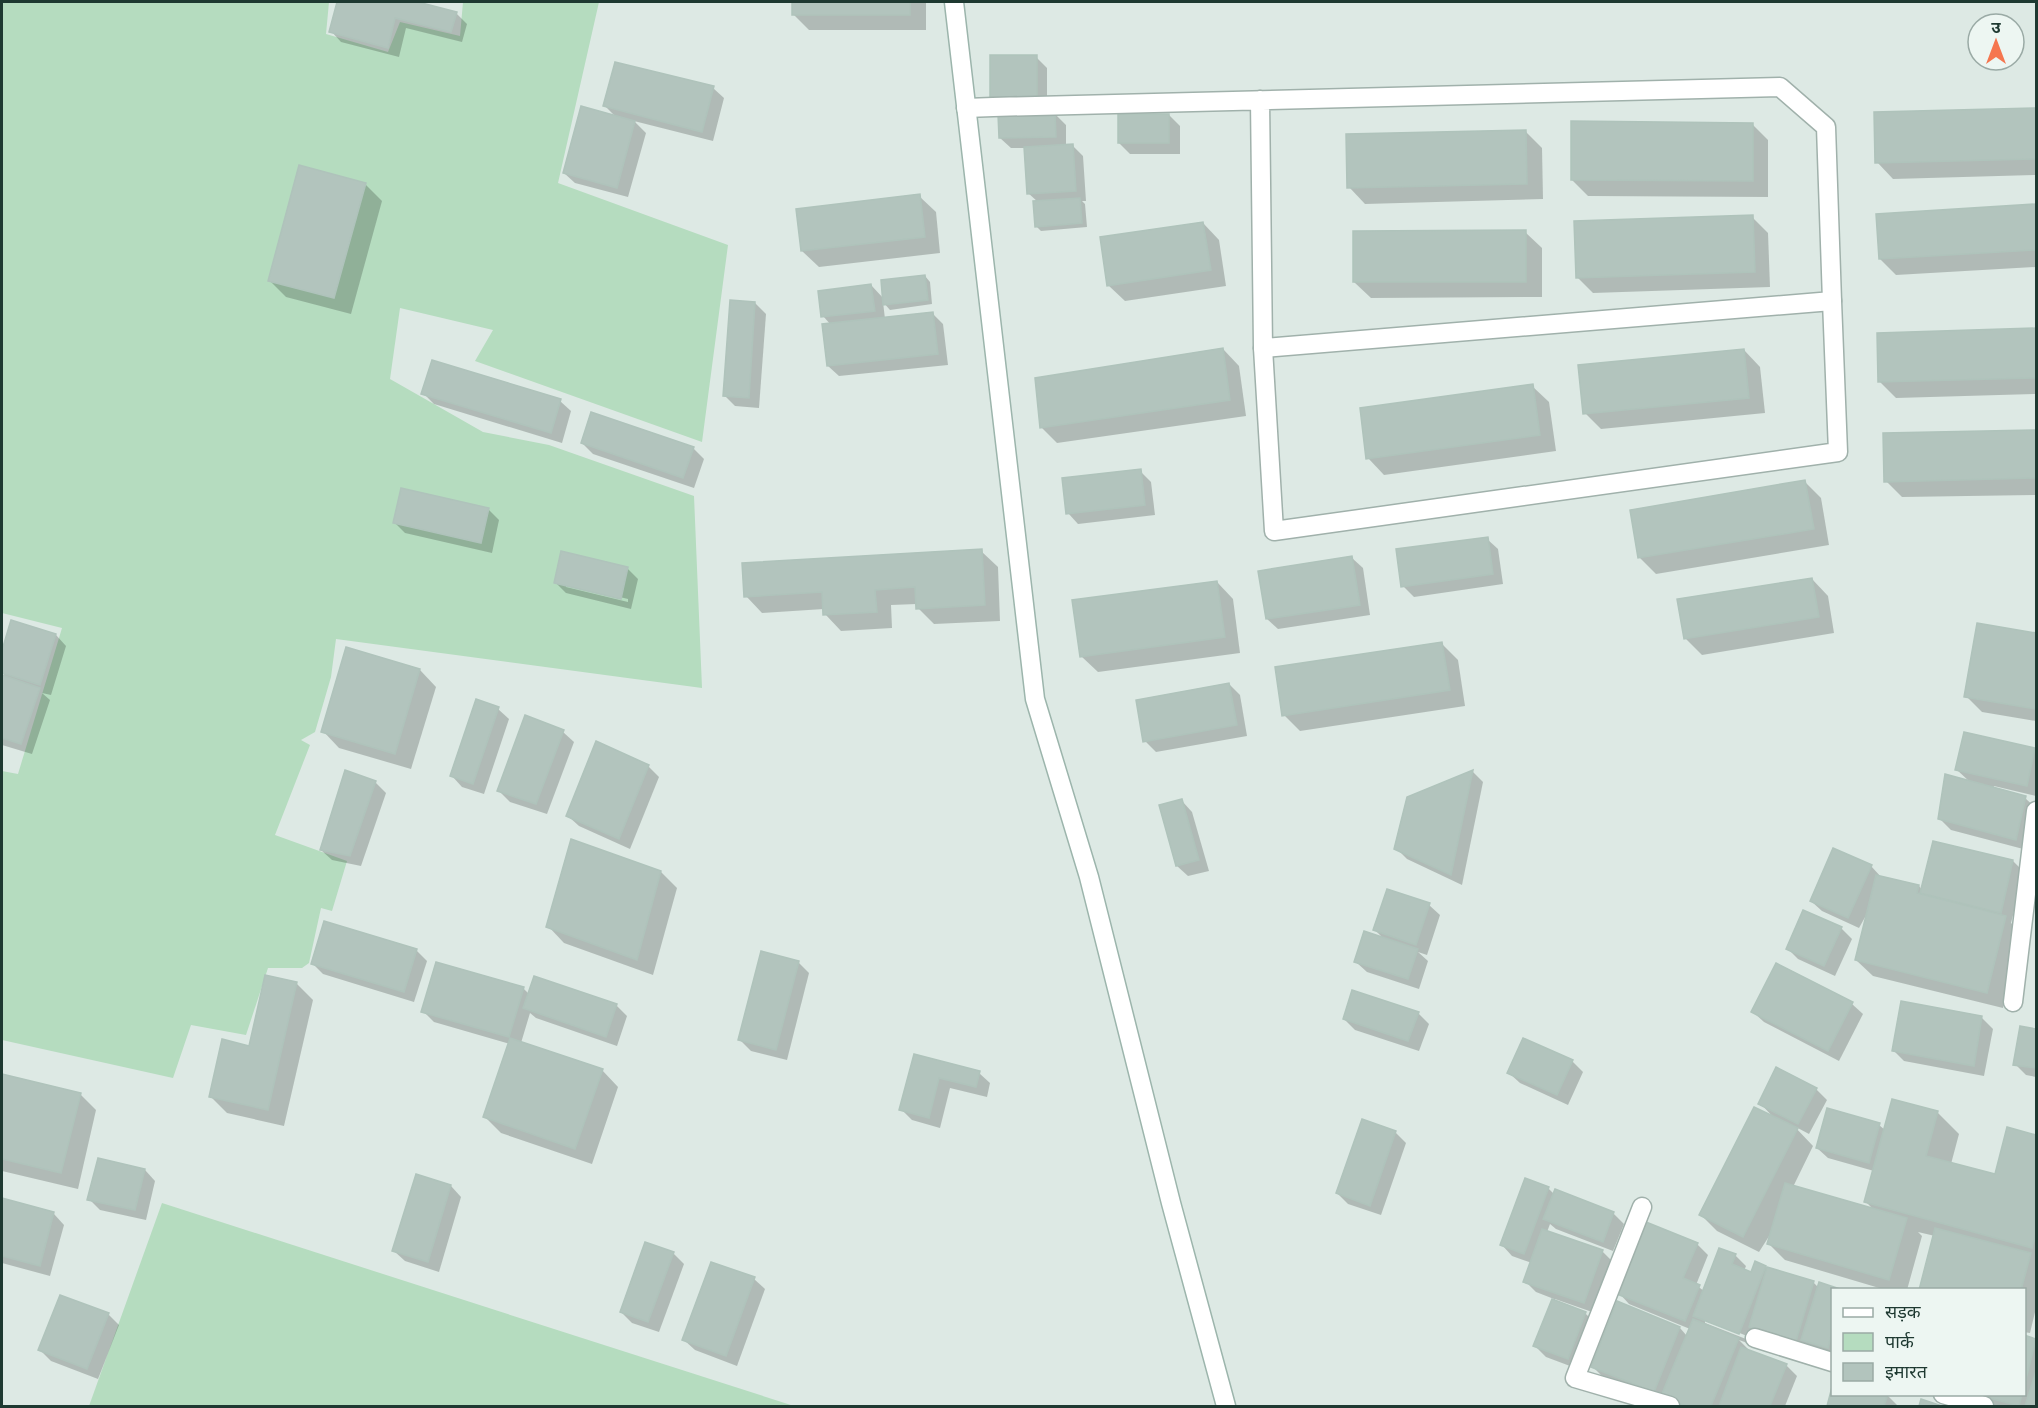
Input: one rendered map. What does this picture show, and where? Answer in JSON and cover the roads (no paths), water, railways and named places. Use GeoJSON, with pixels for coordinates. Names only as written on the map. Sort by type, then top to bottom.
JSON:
{"type":"FeatureCollection","features":[{"type":"Feature","properties":{"kind":"street"},"geometry":{"type":"LineString","coordinates":[[954,2],[1035,699],[1089,878],[1171,1203],[1226,1407]]}},
{"type":"Feature","properties":{"kind":"street"},"geometry":{"type":"LineString","coordinates":[[966,108],[1260,100],[1780,87],[1826,126],[1838,452],[1274,531],[1263,348],[1260,100]]}},
{"type":"Feature","properties":{"kind":"street"},"geometry":{"type":"LineString","coordinates":[[1263,348],[1832,301]]}},
{"type":"Feature","properties":{"kind":"street"},"geometry":{"type":"LineString","coordinates":[[2013,1002],[2037,811]]}},
{"type":"Feature","properties":{"kind":"street"},"geometry":{"type":"LineString","coordinates":[[1642,1207],[1575,1378],[1670,1407]]}},
{"type":"Feature","properties":{"kind":"street"},"geometry":{"type":"LineString","coordinates":[[1755,1338],[1831,1361]]}},
{"type":"Feature","properties":{"kind":"street"},"geometry":{"type":"LineString","coordinates":[[1946,1396],[1984,1407]]}}]}
